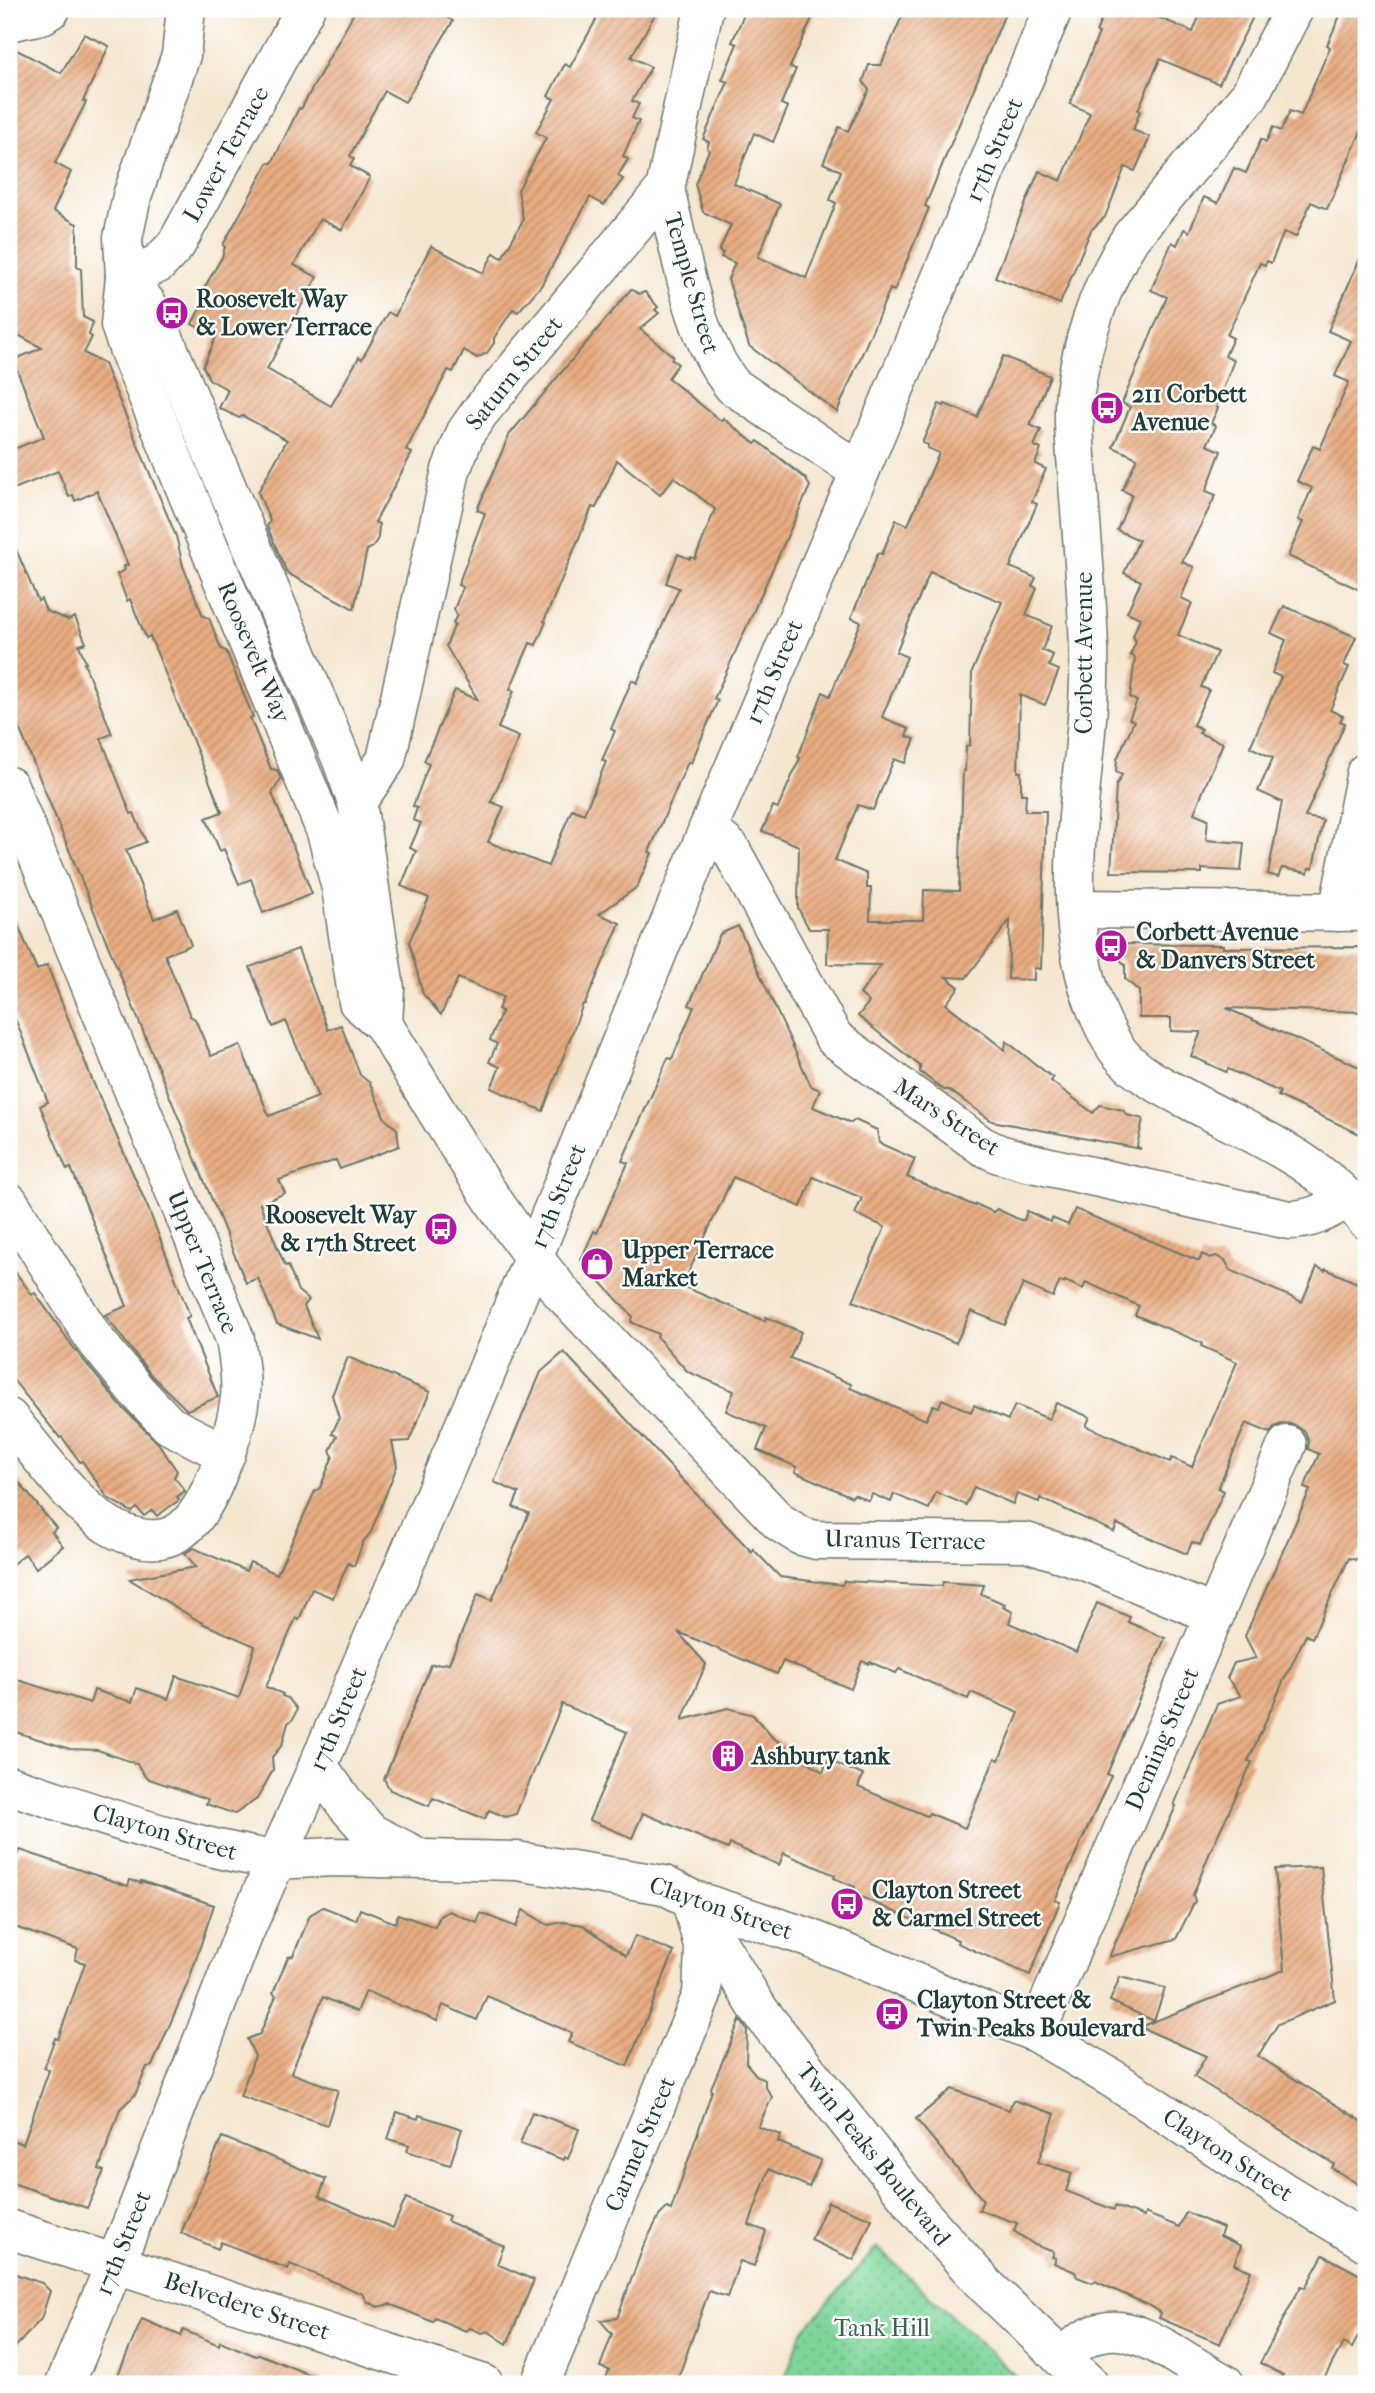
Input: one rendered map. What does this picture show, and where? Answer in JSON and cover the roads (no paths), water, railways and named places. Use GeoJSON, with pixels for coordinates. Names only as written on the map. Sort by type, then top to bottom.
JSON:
{"type":"FeatureCollection","features":[{"type":"Feature","properties":{"kind":"street"},"geometry":{"type":"LineString","coordinates":[[9,22],[42,15],[51,9]]}},
{"type":"Feature","properties":{"kind":"street","name":"Roosevelt Way"},"geometry":{"type":"LineString","coordinates":[[186,9],[181,55],[130,206],[123,238],[125,277],[120,325],[326,832],[341,888],[358,1002],[383,1024],[503,1218],[533,1258]]}},
{"type":"Feature","properties":{"kind":"street","name":"Lower Terrace"},"geometry":{"type":"LineString","coordinates":[[125,277],[158,264],[176,245],[305,9]]}},
{"type":"Feature","properties":{"kind":"street","name":"Saturn Street"},"geometry":{"type":"LineString","coordinates":[[357,802],[386,760],[451,470],[466,432],[506,378],[665,189],[704,9]]}},
{"type":"Feature","properties":{"kind":"street","name":"17th Street"},"geometry":{"type":"LineString","coordinates":[[65,2384],[244,1933],[473,1405],[708,829],[1053,9]]}},
{"type":"Feature","properties":{"kind":"street","name":"Corbett Avenue"},"geometry":{"type":"LineString","coordinates":[[1294,9],[1250,96],[1131,237],[1116,260],[1098,300],[1083,351],[1074,408],[1089,651],[1076,909],[1083,968],[1105,1029],[1118,1052],[1148,1078],[1282,1148],[1324,1177],[1358,1209]]}},
{"type":"Feature","properties":{"kind":"street","name":"Temple Street"},"geometry":{"type":"LineString","coordinates":[[665,189],[694,306],[705,341],[718,368],[733,386],[860,472]]}},
{"type":"Feature","properties":{"kind":"street","name":"Roosevelt Way"},"geometry":{"type":"LineString","coordinates":[[125,277],[156,319],[341,758],[357,802],[385,989],[383,1024]]}},
{"type":"Feature","properties":{"kind":"street"},"geometry":{"type":"LineString","coordinates":[[1076,909],[1352,912],[1366,772]]}},
{"type":"Feature","properties":{"kind":"street","name":"Upper Terrace"},"geometry":{"type":"LineString","coordinates":[[9,786],[235,1339],[240,1368],[236,1424],[226,1454],[200,1512],[187,1526],[172,1536],[155,1539],[136,1537],[115,1529],[85,1507],[9,1418]]}},
{"type":"Feature","properties":{"kind":"street","name":"Mars Street"},"geometry":{"type":"LineString","coordinates":[[708,829],[730,848],[834,1038],[982,1146],[1027,1162],[1289,1220],[1306,1220],[1358,1209]]}},
{"type":"Feature","properties":{"kind":"street"},"geometry":{"type":"LineString","coordinates":[[9,1202],[93,1337],[121,1373],[169,1425],[226,1454]]}},
{"type":"Feature","properties":{"kind":"street","name":"Uranus Terrace"},"geometry":{"type":"LineString","coordinates":[[533,1258],[562,1293],[763,1506],[779,1522],[801,1536],[816,1540],[1026,1542],[1082,1560],[1215,1615]]}},
{"type":"Feature","properties":{"kind":"street","name":"Deming Street"},"geometry":{"type":"LineString","coordinates":[[1036,2033],[1287,1445]]}},
{"type":"Feature","properties":{"kind":"street"},"geometry":{"type":"LineString","coordinates":[[318,1766],[370,1833],[421,1858]]}},
{"type":"Feature","properties":{"kind":"street","name":"Clayton Street"},"geometry":{"type":"LineString","coordinates":[[9,1784],[185,1841],[276,1860],[333,1857],[421,1858],[530,1863],[664,1885],[691,1899],[807,1937],[1036,2033],[1113,2079],[1286,2193],[1366,2242]]}},
{"type":"Feature","properties":{"kind":"street","name":"Twin Peaks Boulevard"},"geometry":{"type":"LineString","coordinates":[[691,1899],[759,2010],[908,2198],[972,2272],[1089,2384]]}},
{"type":"Feature","properties":{"kind":"street","name":"Carmel Street"},"geometry":{"type":"LineString","coordinates":[[540,2384],[702,1995],[704,1949],[691,1899]]}},
{"type":"Feature","properties":{"kind":"street","name":"Belvedere Street"},"geometry":{"type":"LineString","coordinates":[[9,2229],[484,2384]]}},
{"type":"Feature","properties":{"kind":"street"},"geometry":{"type":"LineString","coordinates":[[1061,2358],[1085,2338],[1101,2332],[1125,2330],[1150,2340],[1225,2384]]}},
{"type":"Feature","properties":{"kind":"place","name":"Roosevelt Way & Lower Terrace"},"geometry":{"type":"Point","coordinates":[172,313]}},
{"type":"Feature","properties":{"kind":"place","name":"211 Corbett Avenue"},"geometry":{"type":"Point","coordinates":[1107,408]}},
{"type":"Feature","properties":{"kind":"place","name":"Corbett Avenue & Danvers Street"},"geometry":{"type":"Point","coordinates":[1111,946]}},
{"type":"Feature","properties":{"kind":"place","name":"Roosevelt Way & 17th Street"},"geometry":{"type":"Point","coordinates":[441,1229]}},
{"type":"Feature","properties":{"kind":"place","name":"Upper Terrace Market"},"geometry":{"type":"Point","coordinates":[597,1264]}},
{"type":"Feature","properties":{"kind":"place","name":"Ashbury tank"},"geometry":{"type":"Point","coordinates":[728,1756]}},
{"type":"Feature","properties":{"kind":"place","name":"Clayton Street & Carmel Street"},"geometry":{"type":"Point","coordinates":[847,1904]}},
{"type":"Feature","properties":{"kind":"place","name":"Clayton Street & Twin Peaks Boulevard"},"geometry":{"type":"Point","coordinates":[892,2014]}},
{"type":"Feature","properties":{"kind":"park label","name":"Tank Hill"},"geometry":{"type":"Point","coordinates":[882,2328]}}]}
